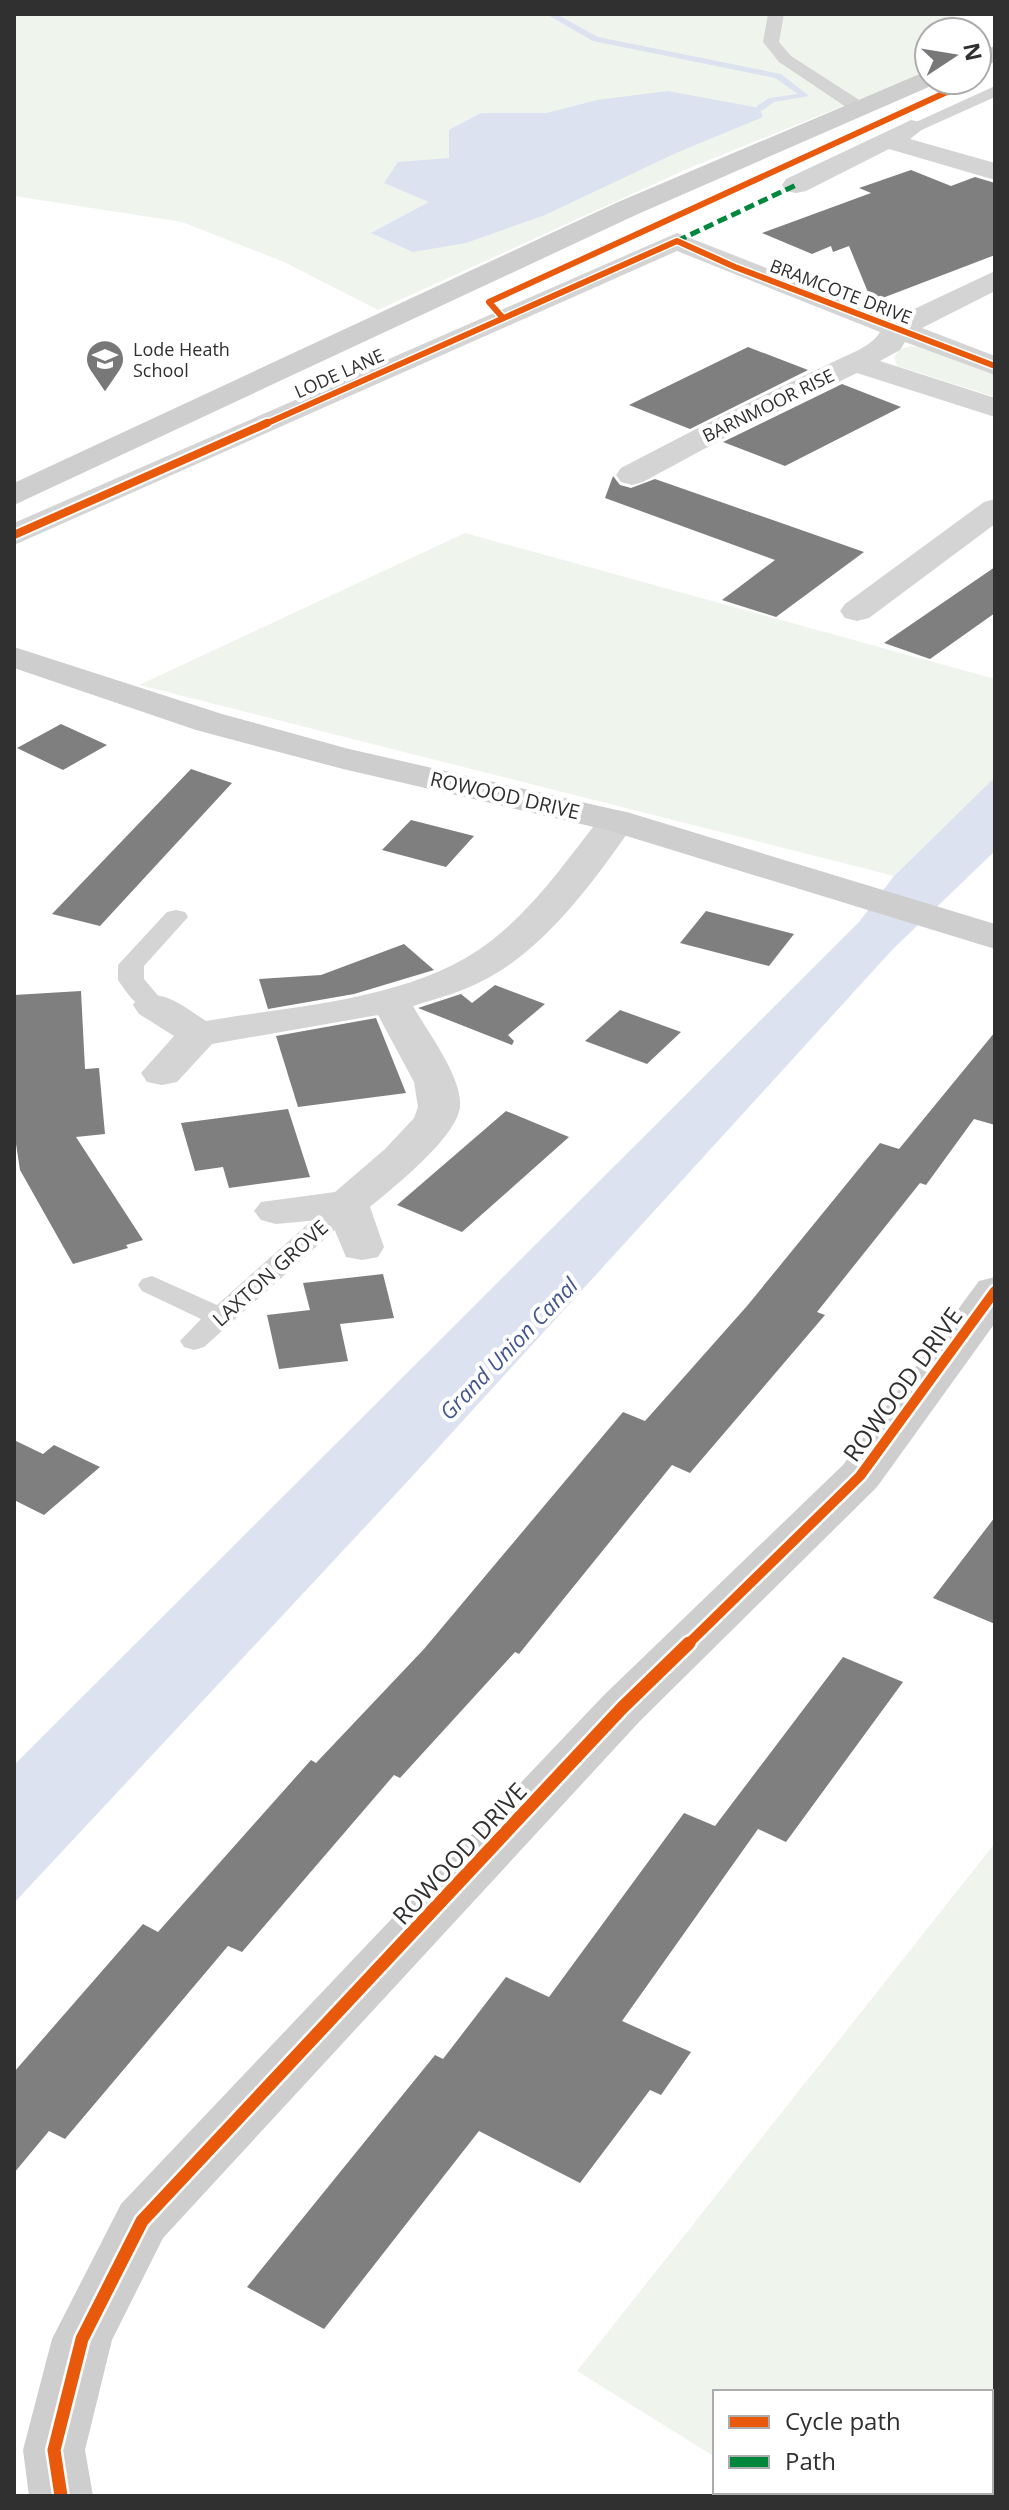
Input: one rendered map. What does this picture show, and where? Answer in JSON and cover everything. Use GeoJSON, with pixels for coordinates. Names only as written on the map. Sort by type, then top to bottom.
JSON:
{"type":"FeatureCollection","features":[{"type":"Feature","properties":{"kind":"street","name":"LODE LANE"},"geometry":{"type":"LineString","coordinates":[[14,495],[628,208],[913,85]]}},
{"type":"Feature","properties":{"kind":"street"},"geometry":{"type":"LineString","coordinates":[[796,185],[900,134],[995,172]]}},
{"type":"Feature","properties":{"kind":"street","name":"LODE LANE"},"geometry":{"type":"LineString","coordinates":[[14,535],[677,241]]}},
{"type":"Feature","properties":{"kind":"street","name":"BRAMCOTE DRIVE"},"geometry":{"type":"LineString","coordinates":[[677,241],[995,366]]}},
{"type":"Feature","properties":{"kind":"street","name":"BARNMOOR RISE"},"geometry":{"type":"LineString","coordinates":[[663,487],[620,470],[855,363],[889,344],[896,329],[995,280]]}},
{"type":"Feature","properties":{"kind":"street"},"geometry":{"type":"LineString","coordinates":[[855,363],[995,408]]}},
{"type":"Feature","properties":{"kind":"street"},"geometry":{"type":"LineString","coordinates":[[188,413],[227,424],[254,427]]}},
{"type":"Feature","properties":{"kind":"street"},"geometry":{"type":"LineString","coordinates":[[857,611],[995,509]]}},
{"type":"Feature","properties":{"kind":"street","name":"ROWOOD DRIVE"},"geometry":{"type":"LineString","coordinates":[[14,657],[209,722],[343,758],[617,821],[985,935]]}},
{"type":"Feature","properties":{"kind":"street"},"geometry":{"type":"LineString","coordinates":[[162,1073],[199,1034],[390,1001],[453,979],[487,962],[537,918],[617,821]]}},
{"type":"Feature","properties":{"kind":"street","name":"LAXTON GROVE"},"geometry":{"type":"LineString","coordinates":[[276,1211],[347,1204],[423,1137],[439,1107],[435,1084],[390,1001]]}},
{"type":"Feature","properties":{"kind":"street"},"geometry":{"type":"LineString","coordinates":[[153,1005],[199,1034]]}},
{"type":"Feature","properties":{"kind":"street","name":"LAXTON GROVE"},"geometry":{"type":"LineString","coordinates":[[347,1204],[362,1247]]}},
{"type":"Feature","properties":{"kind":"street","name":"ROWOOD DRIVE"},"geometry":{"type":"LineString","coordinates":[[61,2496],[54,2450],[82,2339],[142,2221],[622,1708],[860,1476],[995,1291]]}},
{"type":"Feature","properties":{"kind":"lane"},"geometry":{"type":"LineString","coordinates":[[776,14],[771,42],[785,59],[858,107]]}},
{"type":"Feature","properties":{"kind":"lane"},"geometry":{"type":"LineString","coordinates":[[900,134],[995,91]]}},
{"type":"Feature","properties":{"kind":"lane"},"geometry":{"type":"LineString","coordinates":[[153,1005],[131,980],[131,965],[176,917]]}},
{"type":"Feature","properties":{"kind":"lane","name":"LAXTON GROVE"},"geometry":{"type":"LineString","coordinates":[[194,1341],[347,1204]]}},
{"type":"Feature","properties":{"kind":"lane"},"geometry":{"type":"LineString","coordinates":[[152,1285],[220,1317]]}},
{"type":"Feature","properties":{"kind":"shaded area"},"geometry":{"type":"Polygon","coordinates":[[[14,14],[953,16],[913,16],[913,77],[687,169],[378,310],[284,262],[182,222],[14,196],[14,14]]]}},
{"type":"Feature","properties":{"kind":"shaded area"},"geometry":{"type":"Polygon","coordinates":[[[930,347],[995,369],[995,397],[897,366],[894,357],[900,349],[930,347]]]}},
{"type":"Feature","properties":{"kind":"shaded area"},"geometry":{"type":"Polygon","coordinates":[[[465,533],[995,679],[995,777],[894,876],[139,685],[465,533]]]}},
{"type":"Feature","properties":{"kind":"shaded area"},"geometry":{"type":"Polygon","coordinates":[[[995,1843],[995,2496],[774,2494],[993,2494],[993,2390],[713,2390],[713,2456],[577,2371],[995,1843]]]}},
{"type":"Feature","properties":{"kind":"water"},"geometry":{"type":"Polygon","coordinates":[[[668,91],[760,108],[763,117],[676,153],[545,215],[466,243],[413,252],[371,233],[429,202],[384,183],[398,162],[449,158],[449,130],[481,113],[547,113],[597,100],[668,91]]]}},
{"type":"Feature","properties":{"kind":"water","name":"Grand Union Canal"},"geometry":{"type":"Polygon","coordinates":[[[995,777],[995,851],[893,949],[407,1482],[14,1903],[14,1765],[859,922],[894,876],[995,777]]]}},
{"type":"Feature","properties":{"kind":"building"},"geometry":{"type":"Polygon","coordinates":[[[911,170],[951,186],[975,177],[995,183],[995,255],[872,302],[849,246],[833,252],[831,246],[812,254],[762,233],[871,193],[859,188],[911,170]]]}},
{"type":"Feature","properties":{"kind":"building"},"geometry":{"type":"Polygon","coordinates":[[[748,347],[808,370],[690,429],[629,405],[748,347]]]}},
{"type":"Feature","properties":{"kind":"building"},"geometry":{"type":"Polygon","coordinates":[[[842,384],[901,407],[785,466],[723,442],[842,384]]]}},
{"type":"Feature","properties":{"kind":"building"},"geometry":{"type":"Polygon","coordinates":[[[613,476],[620,485],[631,488],[655,479],[864,552],[776,617],[722,600],[775,560],[605,498],[613,476]]]}},
{"type":"Feature","properties":{"kind":"building"},"geometry":{"type":"Polygon","coordinates":[[[995,567],[995,613],[930,659],[884,643],[995,567]]]}},
{"type":"Feature","properties":{"kind":"building"},"geometry":{"type":"Polygon","coordinates":[[[61,724],[107,745],[63,770],[17,748],[61,724]]]}},
{"type":"Feature","properties":{"kind":"building"},"geometry":{"type":"Polygon","coordinates":[[[191,769],[232,783],[100,926],[52,914],[191,769]]]}},
{"type":"Feature","properties":{"kind":"building"},"geometry":{"type":"Polygon","coordinates":[[[411,820],[474,836],[446,867],[382,850],[411,820]]]}},
{"type":"Feature","properties":{"kind":"building"},"geometry":{"type":"Polygon","coordinates":[[[706,911],[794,934],[769,966],[680,943],[706,911]]]}},
{"type":"Feature","properties":{"kind":"building"},"geometry":{"type":"Polygon","coordinates":[[[404,944],[434,970],[354,994],[268,1009],[259,979],[321,975],[404,944]]]}},
{"type":"Feature","properties":{"kind":"building"},"geometry":{"type":"Polygon","coordinates":[[[495,985],[545,1004],[508,1035],[514,1041],[512,1045],[418,1008],[461,994],[472,1003],[495,985]]]}},
{"type":"Feature","properties":{"kind":"building"},"geometry":{"type":"Polygon","coordinates":[[[81,991],[85,1069],[99,1068],[105,1134],[76,1137],[143,1240],[126,1245],[128,1248],[73,1264],[20,1170],[14,1131],[14,995],[81,991]]]}},
{"type":"Feature","properties":{"kind":"building"},"geometry":{"type":"Polygon","coordinates":[[[620,1010],[681,1032],[647,1064],[585,1041],[620,1010]]]}},
{"type":"Feature","properties":{"kind":"building"},"geometry":{"type":"Polygon","coordinates":[[[376,1018],[406,1093],[298,1107],[276,1036],[376,1018]]]}},
{"type":"Feature","properties":{"kind":"building"},"geometry":{"type":"Polygon","coordinates":[[[995,1032],[995,1125],[974,1119],[926,1185],[920,1183],[817,1312],[825,1315],[690,1473],[672,1465],[519,1654],[515,1652],[400,1778],[394,1775],[242,1952],[228,1946],[65,2139],[49,2131],[14,2173],[14,2072],[143,1924],[158,1932],[311,1760],[316,1763],[424,1649],[623,1412],[645,1421],[747,1306],[880,1143],[899,1149],[995,1032]]]}},
{"type":"Feature","properties":{"kind":"building"},"geometry":{"type":"Polygon","coordinates":[[[288,1109],[310,1177],[229,1188],[223,1167],[195,1171],[181,1123],[288,1109]]]}},
{"type":"Feature","properties":{"kind":"building"},"geometry":{"type":"Polygon","coordinates":[[[506,1111],[569,1137],[462,1232],[397,1205],[506,1111]]]}},
{"type":"Feature","properties":{"kind":"building"},"geometry":{"type":"Polygon","coordinates":[[[383,1274],[394,1318],[340,1324],[348,1361],[279,1369],[267,1315],[310,1310],[303,1283],[383,1274]]]}},
{"type":"Feature","properties":{"kind":"building"},"geometry":{"type":"Polygon","coordinates":[[[14,1440],[43,1454],[54,1445],[100,1467],[44,1515],[14,1500],[14,1440]]]}},
{"type":"Feature","properties":{"kind":"building"},"geometry":{"type":"Polygon","coordinates":[[[995,1517],[995,1624],[933,1598],[995,1517]]]}},
{"type":"Feature","properties":{"kind":"building"},"geometry":{"type":"Polygon","coordinates":[[[843,1657],[903,1682],[786,1842],[758,1829],[622,2021],[691,2052],[661,2095],[650,2090],[580,2183],[479,2131],[324,2329],[247,2287],[435,2055],[443,2059],[506,1977],[549,1997],[684,1813],[715,1826],[843,1657]]]}},
{"type":"Feature","properties":{"kind":"waterway"},"geometry":{"type":"LineString","coordinates":[[550,14],[596,39],[778,76],[805,96],[772,100],[760,108]]}},
{"type":"Feature","properties":{"kind":"marked path"},"geometry":{"type":"LineString","coordinates":[[677,241],[796,185]]}},
{"type":"Feature","properties":{"kind":"cycle path"},"geometry":{"type":"LineString","coordinates":[[503,318],[489,302],[938,96]]}},
{"type":"Feature","properties":{"kind":"cycle path"},"geometry":{"type":"LineString","coordinates":[[14,535],[677,241],[735,267],[995,366]]}},
{"type":"Feature","properties":{"kind":"cycle path"},"geometry":{"type":"LineString","coordinates":[[61,2496],[54,2450],[82,2339],[142,2221],[622,1708],[860,1476],[995,1291]]}},
{"type":"Feature","properties":{"kind":"place","name":"Lode Heath School"},"geometry":{"type":"Point","coordinates":[105,393]}}]}
